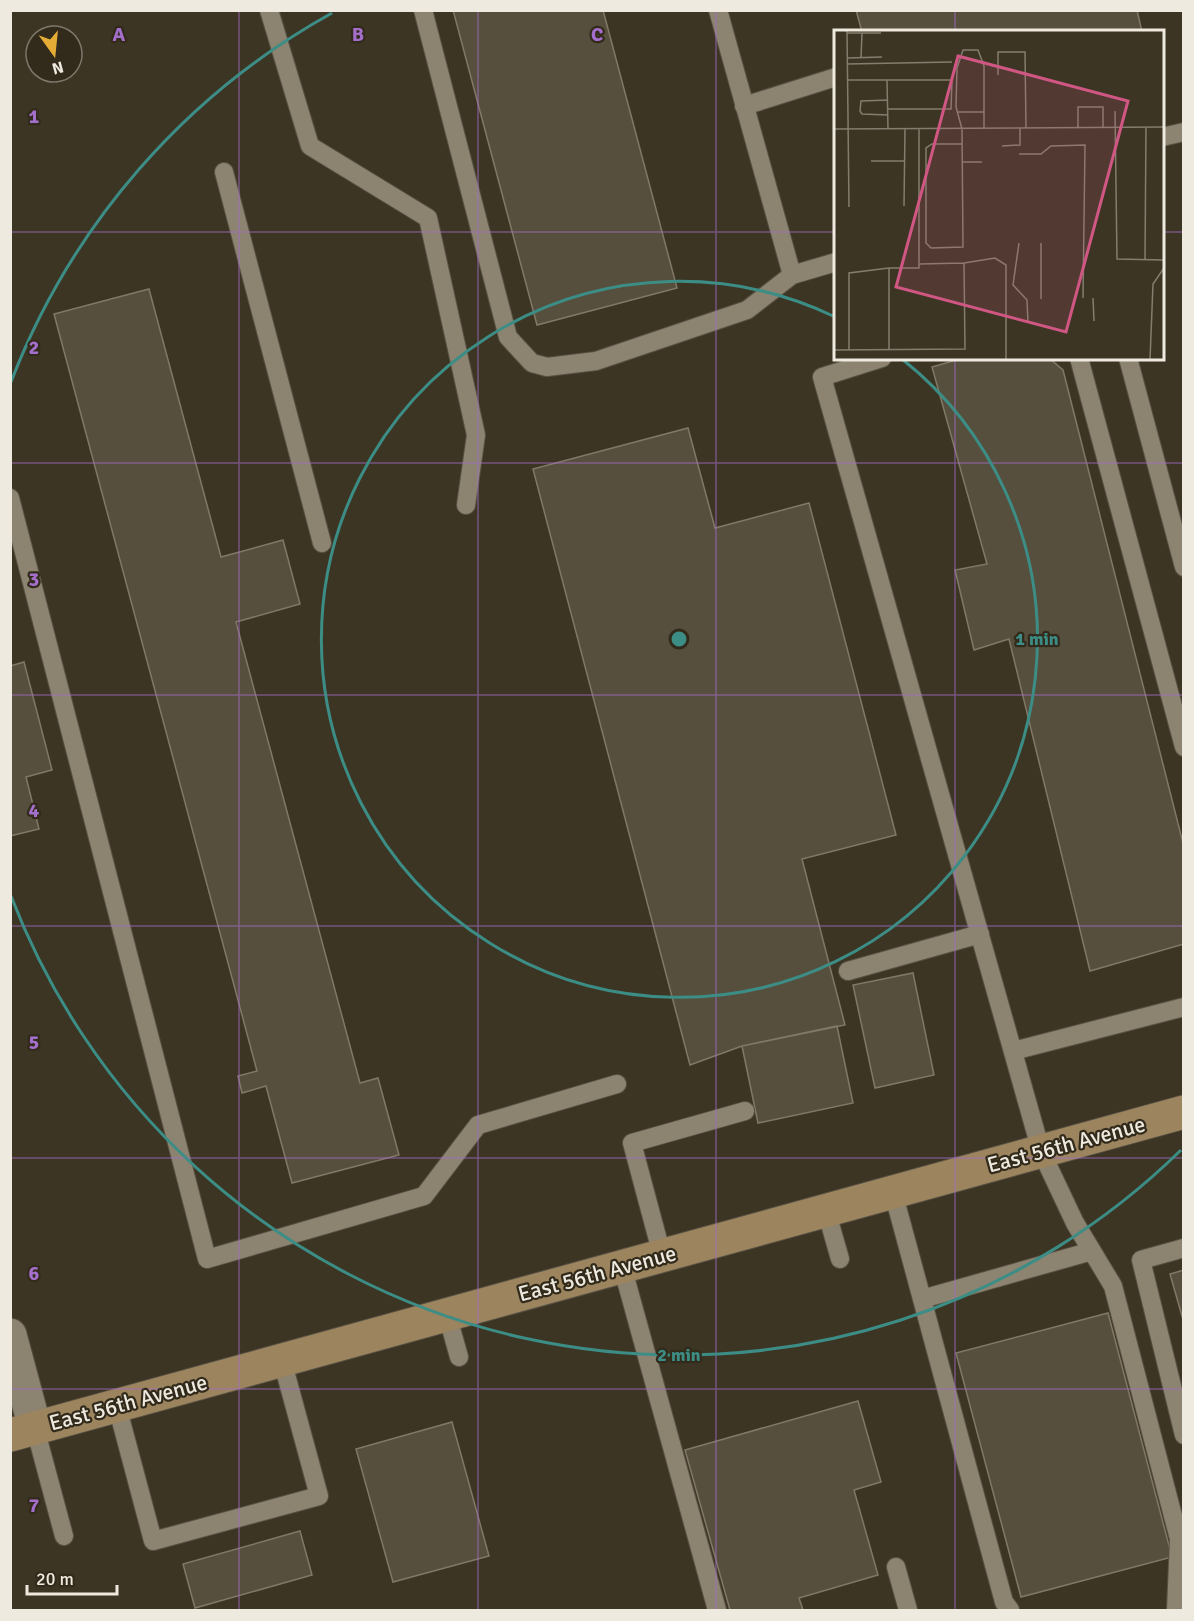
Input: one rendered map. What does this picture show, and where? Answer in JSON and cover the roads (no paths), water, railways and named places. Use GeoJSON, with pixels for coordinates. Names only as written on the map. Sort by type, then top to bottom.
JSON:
{"type":"FeatureCollection","features":[{"type":"Feature","properties":{"kind":"main road","name":"East 56th Avenue"},"geometry":{"type":"LineString","coordinates":[[23,1431],[1184,1112]]}},
{"type":"Feature","properties":{"kind":"street"},"geometry":{"type":"LineString","coordinates":[[10,1335],[23,1431]]}},
{"type":"Feature","properties":{"kind":"lane"},"geometry":{"type":"LineString","coordinates":[[269,10],[310,146],[429,218],[476,435],[466,505]]}},
{"type":"Feature","properties":{"kind":"lane"},"geometry":{"type":"LineString","coordinates":[[423,10],[508,337],[532,363],[547,367],[596,361],[747,310],[792,275],[834,263]]}},
{"type":"Feature","properties":{"kind":"lane"},"geometry":{"type":"LineString","coordinates":[[718,10],[792,275]]}},
{"type":"Feature","properties":{"kind":"lane"},"geometry":{"type":"LineString","coordinates":[[744,106],[834,78]]}},
{"type":"Feature","properties":{"kind":"lane"},"geometry":{"type":"LineString","coordinates":[[1164,137],[1184,132]]}},
{"type":"Feature","properties":{"kind":"lane"},"geometry":{"type":"LineString","coordinates":[[224,172],[322,543]]}},
{"type":"Feature","properties":{"kind":"lane"},"geometry":{"type":"LineString","coordinates":[[876,360],[822,377],[1041,1151],[1075,1223],[1113,1286],[1179,1539],[1176,1611]]}},
{"type":"Feature","properties":{"kind":"lane"},"geometry":{"type":"LineString","coordinates":[[1080,360],[1184,747]]}},
{"type":"Feature","properties":{"kind":"lane"},"geometry":{"type":"LineString","coordinates":[[1129,360],[1184,567]]}},
{"type":"Feature","properties":{"kind":"lane"},"geometry":{"type":"LineString","coordinates":[[10,498],[207,1258],[424,1196],[478,1125],[617,1084]]}},
{"type":"Feature","properties":{"kind":"lane"},"geometry":{"type":"LineString","coordinates":[[848,971],[980,934]]}},
{"type":"Feature","properties":{"kind":"lane"},"geometry":{"type":"LineString","coordinates":[[1013,1051],[1184,1007]]}},
{"type":"Feature","properties":{"kind":"lane"},"geometry":{"type":"LineString","coordinates":[[662,1255],[632,1143],[745,1111]]}},
{"type":"Feature","properties":{"kind":"lane"},"geometry":{"type":"LineString","coordinates":[[893,1192],[1004,1602],[1010,1611]]}},
{"type":"Feature","properties":{"kind":"lane"},"geometry":{"type":"LineString","coordinates":[[826,1210],[840,1259]]}},
{"type":"Feature","properties":{"kind":"lane"},"geometry":{"type":"LineString","coordinates":[[1184,1248],[1141,1260],[1184,1436]]}},
{"type":"Feature","properties":{"kind":"lane"},"geometry":{"type":"LineString","coordinates":[[922,1299],[1092,1251]]}},
{"type":"Feature","properties":{"kind":"lane"},"geometry":{"type":"LineString","coordinates":[[622,1266],[717,1611]]}},
{"type":"Feature","properties":{"kind":"lane"},"geometry":{"type":"LineString","coordinates":[[447,1314],[459,1358]]}},
{"type":"Feature","properties":{"kind":"lane"},"geometry":{"type":"LineString","coordinates":[[117,1406],[153,1541],[319,1496],[282,1360]]}},
{"type":"Feature","properties":{"kind":"lane"},"geometry":{"type":"LineString","coordinates":[[23,1431],[64,1536]]}},
{"type":"Feature","properties":{"kind":"lane"},"geometry":{"type":"LineString","coordinates":[[896,1568],[908,1611]]}}]}
